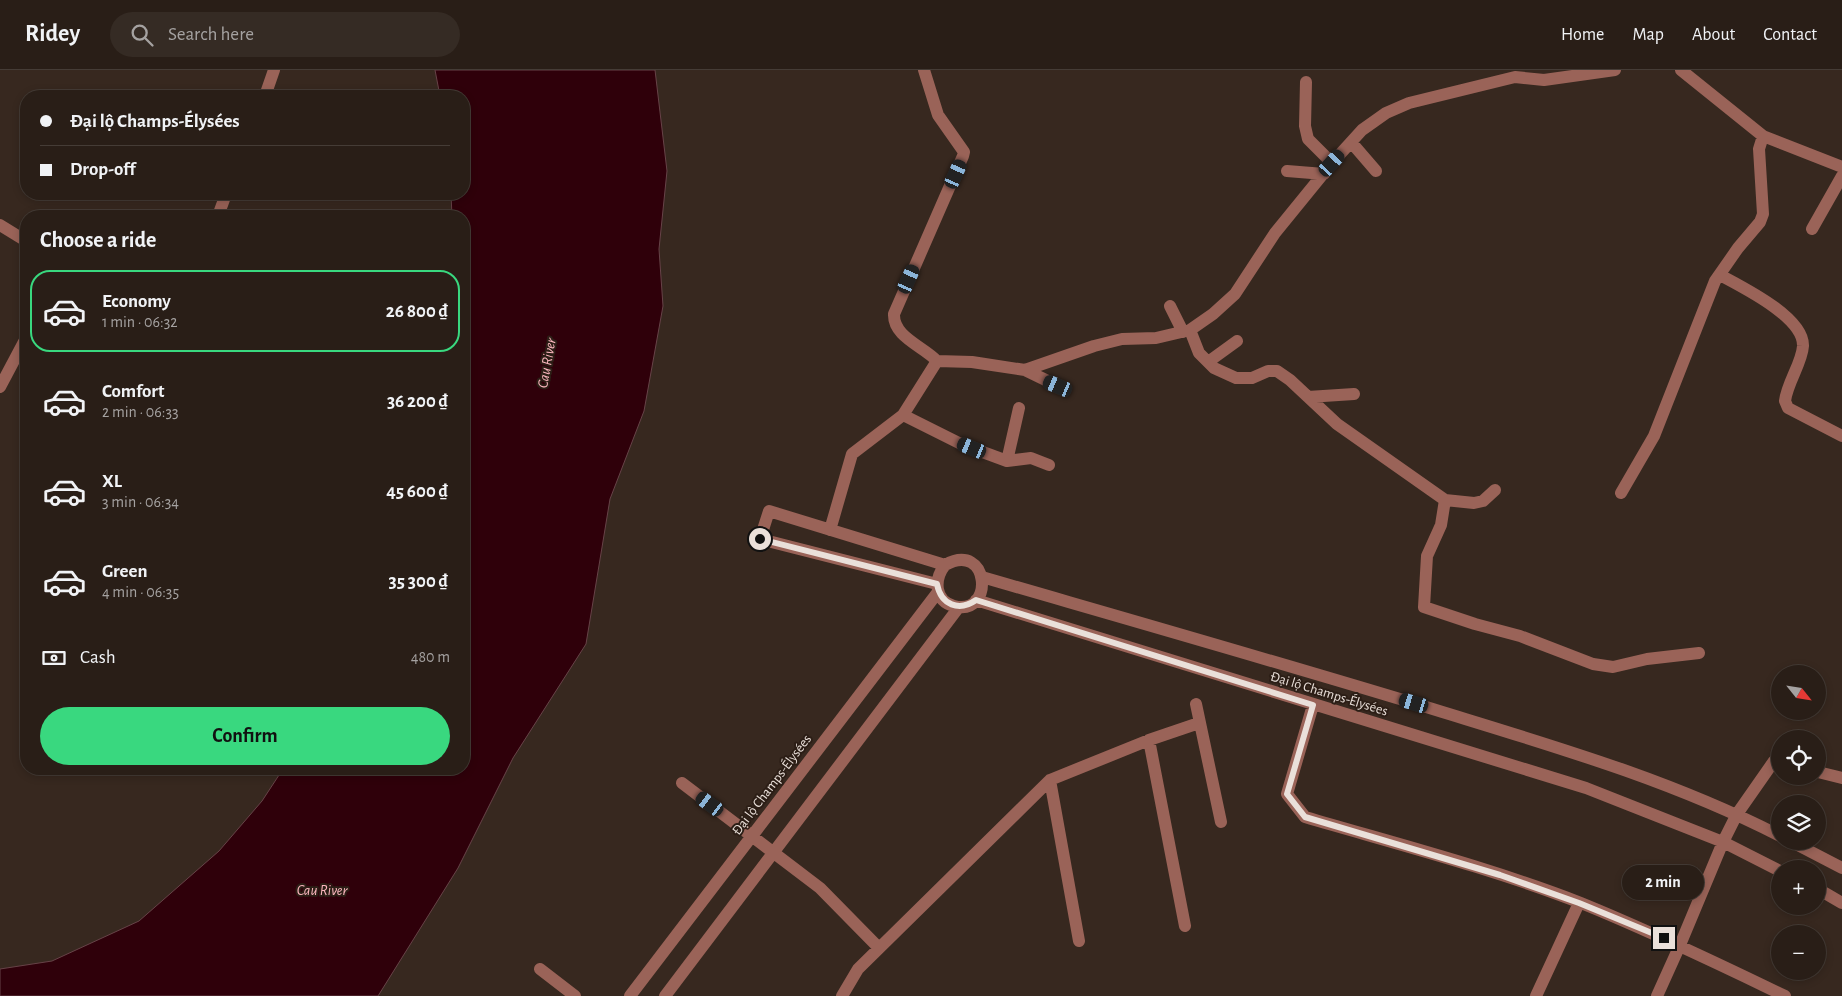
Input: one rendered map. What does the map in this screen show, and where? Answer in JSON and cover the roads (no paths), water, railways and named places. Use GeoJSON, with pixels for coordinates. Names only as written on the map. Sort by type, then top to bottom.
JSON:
{"type":"FeatureCollection","features":[{"type":"Feature","properties":{"kind":"street"},"geometry":{"type":"LineString","coordinates":[[267,90],[274,70]]}},
{"type":"Feature","properties":{"kind":"street"},"geometry":{"type":"LineString","coordinates":[[924,70],[938,116],[964,152],[894,314],[893,324],[898,331],[937,361],[972,362],[1025,370],[1058,386]]}},
{"type":"Feature","properties":{"kind":"street"},"geometry":{"type":"LineString","coordinates":[[1025,370],[1113,341],[1156,338],[1186,331],[1213,314],[1235,294],[1275,233],[1332,163],[1362,130],[1386,113],[1408,103],[1515,77],[1544,80],[1594,75],[1615,70]]}},
{"type":"Feature","properties":{"kind":"street"},"geometry":{"type":"LineString","coordinates":[[1681,70],[1763,136],[1842,168]]}},
{"type":"Feature","properties":{"kind":"street"},"geometry":{"type":"LineString","coordinates":[[1306,82],[1305,126],[1308,139],[1332,163]]}},
{"type":"Feature","properties":{"kind":"street"},"geometry":{"type":"LineString","coordinates":[[1621,493],[1654,436],[1713,286],[1760,222],[1763,214],[1760,149],[1763,136]]}},
{"type":"Feature","properties":{"kind":"street"},"geometry":{"type":"LineString","coordinates":[[1351,142],[1376,171]]}},
{"type":"Feature","properties":{"kind":"street"},"geometry":{"type":"LineString","coordinates":[[1286,171],[1324,174]]}},
{"type":"Feature","properties":{"kind":"street"},"geometry":{"type":"LineString","coordinates":[[1812,228],[1842,176]]}},
{"type":"Feature","properties":{"kind":"street"},"geometry":{"type":"LineString","coordinates":[[0,225],[20,237]]}},
{"type":"Feature","properties":{"kind":"street"},"geometry":{"type":"LineString","coordinates":[[1720,274],[1766,302],[1796,328],[1803,346],[1785,401],[1788,408],[1842,436]]}},
{"type":"Feature","properties":{"kind":"street"},"geometry":{"type":"LineString","coordinates":[[1170,306],[1199,353],[1214,368],[1236,378],[1252,378],[1268,371],[1277,371],[1290,380],[1337,424],[1446,500],[1474,503],[1483,501],[1496,490]]}},
{"type":"Feature","properties":{"kind":"street"},"geometry":{"type":"LineString","coordinates":[[1208,362],[1237,341]]}},
{"type":"Feature","properties":{"kind":"street"},"geometry":{"type":"LineString","coordinates":[[0,388],[20,350]]}},
{"type":"Feature","properties":{"kind":"street"},"geometry":{"type":"LineString","coordinates":[[830,530],[852,454],[903,415],[937,361]]}},
{"type":"Feature","properties":{"kind":"street"},"geometry":{"type":"LineString","coordinates":[[1308,396],[1354,394]]}},
{"type":"Feature","properties":{"kind":"street"},"geometry":{"type":"LineString","coordinates":[[1007,461],[1019,408]]}},
{"type":"Feature","properties":{"kind":"street"},"geometry":{"type":"LineString","coordinates":[[903,415],[961,444],[1007,461],[1031,458],[1048,465]]}},
{"type":"Feature","properties":{"kind":"street"},"geometry":{"type":"LineString","coordinates":[[1446,500],[1441,525],[1427,556],[1424,607],[1475,624],[1520,636],[1593,664],[1613,667],[1647,659],[1699,653]]}},
{"type":"Feature","properties":{"kind":"street","name":"Đại lộ Champs-Élysées"},"geometry":{"type":"LineString","coordinates":[[938,588],[760,539],[769,511],[945,565]]}},
{"type":"Feature","properties":{"kind":"street","name":"Đại lộ Champs-Élysées"},"geometry":{"type":"LineString","coordinates":[[630,996],[938,588],[941,571],[945,565],[952,562],[967,561],[979,570],[982,577],[1323,676],[1596,759],[1737,814],[1771,831]]}},
{"type":"Feature","properties":{"kind":"street"},"geometry":{"type":"LineString","coordinates":[[665,996],[959,607],[976,600],[982,589],[982,577]]}},
{"type":"Feature","properties":{"kind":"street"},"geometry":{"type":"LineString","coordinates":[[938,588],[946,602],[959,607]]}},
{"type":"Feature","properties":{"kind":"street","name":"Đại lộ Champs-Élysées"},"geometry":{"type":"LineString","coordinates":[[976,600],[1586,788],[1723,842],[1771,866]]}},
{"type":"Feature","properties":{"kind":"street"},"geometry":{"type":"LineString","coordinates":[[1196,704],[1221,822]]}},
{"type":"Feature","properties":{"kind":"street"},"geometry":{"type":"LineString","coordinates":[[1313,705],[1287,794],[1305,817],[1500,875],[1579,903],[1680,945],[1785,996]]}},
{"type":"Feature","properties":{"kind":"street"},"geometry":{"type":"LineString","coordinates":[[842,996],[858,969],[1050,780],[1149,740],[1199,723]]}},
{"type":"Feature","properties":{"kind":"street"},"geometry":{"type":"LineString","coordinates":[[1149,740],[1185,926]]}},
{"type":"Feature","properties":{"kind":"street"},"geometry":{"type":"LineString","coordinates":[[1657,996],[1723,842],[1737,814],[1771,765]]}},
{"type":"Feature","properties":{"kind":"street"},"geometry":{"type":"LineString","coordinates":[[1826,774],[1842,778]]}},
{"type":"Feature","properties":{"kind":"street"},"geometry":{"type":"LineString","coordinates":[[1050,780],[1080,941]]}},
{"type":"Feature","properties":{"kind":"street"},"geometry":{"type":"LineString","coordinates":[[682,783],[820,888],[879,948]]}},
{"type":"Feature","properties":{"kind":"street"},"geometry":{"type":"LineString","coordinates":[[1807,850],[1842,868]]}},
{"type":"Feature","properties":{"kind":"street"},"geometry":{"type":"LineString","coordinates":[[1826,894],[1842,903]]}},
{"type":"Feature","properties":{"kind":"street"},"geometry":{"type":"LineString","coordinates":[[1536,996],[1579,903]]}},
{"type":"Feature","properties":{"kind":"street"},"geometry":{"type":"LineString","coordinates":[[540,969],[575,996]]}},
{"type":"Feature","properties":{"kind":"water","name":"Cau River"},"geometry":{"type":"Polygon","coordinates":[[[435,70],[655,70],[667,171],[659,249],[663,306],[644,411],[610,499],[586,644],[513,758],[458,868],[378,996],[0,996],[0,969],[52,961],[139,921],[219,851],[262,801],[279,775],[470,775],[470,210],[452,210],[451,200],[470,200],[470,90],[439,90],[435,70]]]}}]}
